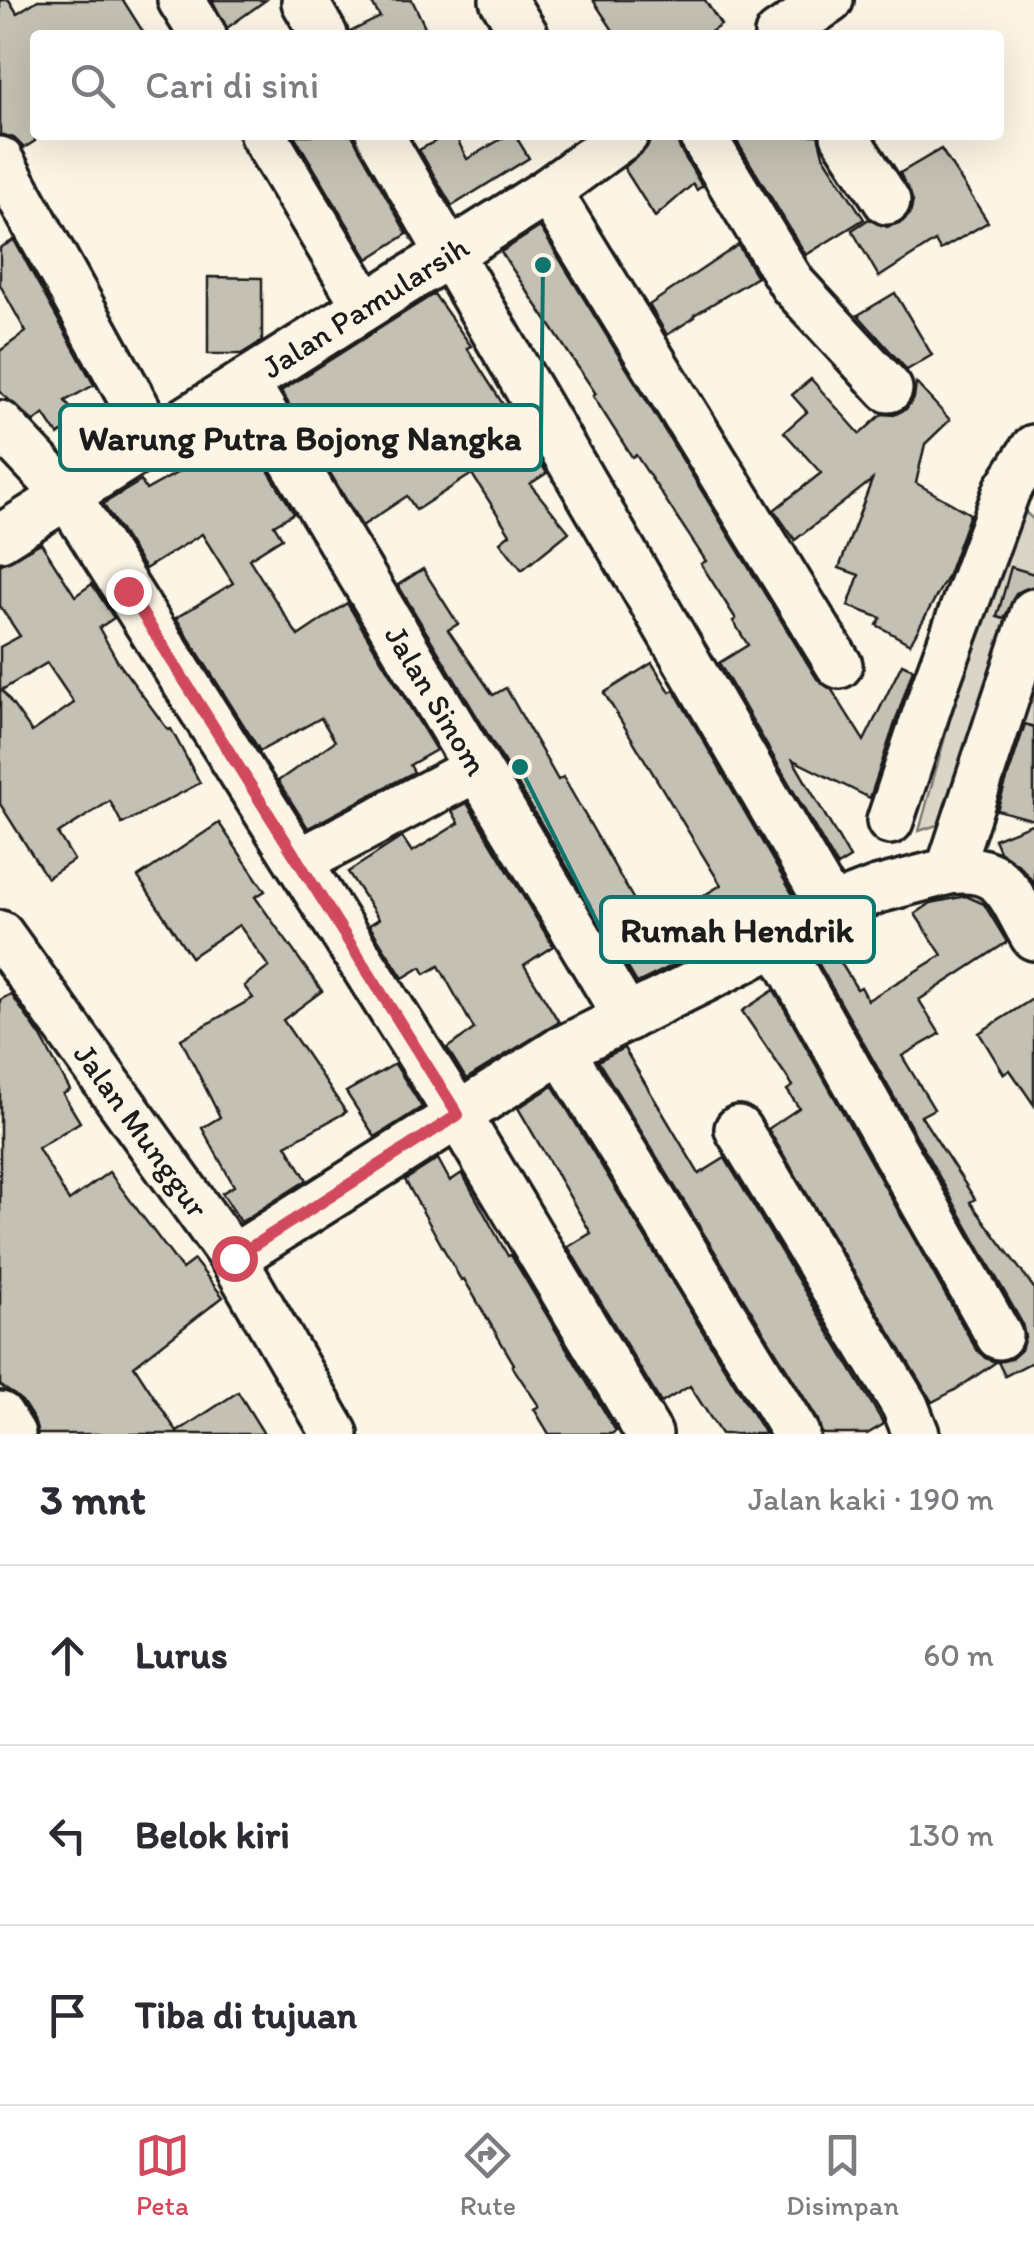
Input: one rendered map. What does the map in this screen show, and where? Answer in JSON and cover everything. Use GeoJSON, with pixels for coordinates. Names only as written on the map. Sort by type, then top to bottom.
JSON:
{"type":"FeatureCollection","features":[{"type":"Feature","properties":{"kind":"street"},"geometry":{"type":"LineString","coordinates":[[182,0],[199,30]]}},
{"type":"Feature","properties":{"kind":"street"},"geometry":{"type":"LineString","coordinates":[[503,0],[523,30]]}},
{"type":"Feature","properties":{"kind":"street"},"geometry":{"type":"LineString","coordinates":[[785,30],[830,0]]}},
{"type":"Feature","properties":{"kind":"street"},"geometry":{"type":"LineString","coordinates":[[266,140],[365,305]]}},
{"type":"Feature","properties":{"kind":"street"},"geometry":{"type":"LineString","coordinates":[[383,140],[831,908]]}},
{"type":"Feature","properties":{"kind":"street"},"geometry":{"type":"LineString","coordinates":[[705,140],[794,284],[889,389]]}},
{"type":"Feature","properties":{"kind":"street"},"geometry":{"type":"LineString","coordinates":[[847,140],[887,200]]}},
{"type":"Feature","properties":{"kind":"street","name":"Jalan Pamularsih"},"geometry":{"type":"LineString","coordinates":[[0,538],[548,191],[605,141]]}},
{"type":"Feature","properties":{"kind":"street"},"geometry":{"type":"LineString","coordinates":[[0,160],[154,439]]}},
{"type":"Feature","properties":{"kind":"street"},"geometry":{"type":"LineString","coordinates":[[548,191],[839,664]]}},
{"type":"Feature","properties":{"kind":"street","name":"Jalan Sinom"},"geometry":{"type":"LineString","coordinates":[[246,383],[627,1018]]}},
{"type":"Feature","properties":{"kind":"street"},"geometry":{"type":"LineString","coordinates":[[0,424],[67,495],[458,1115],[649,1434]]}},
{"type":"Feature","properties":{"kind":"street"},"geometry":{"type":"LineString","coordinates":[[890,822],[935,686],[1021,502],[1034,448]]}},
{"type":"Feature","properties":{"kind":"street"},"geometry":{"type":"LineString","coordinates":[[950,872],[1018,716],[1034,612]]}},
{"type":"Feature","properties":{"kind":"street"},"geometry":{"type":"LineString","coordinates":[[299,862],[476,769]]}},
{"type":"Feature","properties":{"kind":"street"},"geometry":{"type":"LineString","coordinates":[[234,1258],[561,1050],[777,943],[831,908],[877,890],[979,869],[1004,886],[1034,937]]}},
{"type":"Feature","properties":{"kind":"street"},"geometry":{"type":"LineString","coordinates":[[777,943],[999,1336]]}},
{"type":"Feature","properties":{"kind":"street","name":"Jalan Munggur"},"geometry":{"type":"LineString","coordinates":[[8,961],[234,1258],[335,1434]]}},
{"type":"Feature","properties":{"kind":"street"},"geometry":{"type":"LineString","coordinates":[[561,1050],[796,1434]]}},
{"type":"Feature","properties":{"kind":"street"},"geometry":{"type":"LineString","coordinates":[[738,1130],[905,1406],[916,1434]]}},
{"type":"Feature","properties":{"kind":"street"},"geometry":{"type":"LineString","coordinates":[[0,1415],[12,1434]]}},
{"type":"Feature","properties":{"kind":"shaded area"},"geometry":{"type":"Polygon","coordinates":[[[1011,499],[1034,520],[1034,793],[919,831],[1011,499]]]}},
{"type":"Feature","properties":{"kind":"building"},"geometry":{"type":"Polygon","coordinates":[[[0,0],[9,0],[17,13],[38,0],[123,0],[142,30],[30,30],[30,140],[35,141],[24,148],[14,138],[0,134],[0,0]]]}},
{"type":"Feature","properties":{"kind":"building"},"geometry":{"type":"Polygon","coordinates":[[[212,0],[266,0],[227,28],[212,0]]]}},
{"type":"Feature","properties":{"kind":"building"},"geometry":{"type":"Polygon","coordinates":[[[370,0],[412,0],[427,30],[354,30],[380,17],[370,0]]]}},
{"type":"Feature","properties":{"kind":"building"},"geometry":{"type":"Polygon","coordinates":[[[593,0],[705,0],[721,25],[714,30],[613,30],[593,0]]]}},
{"type":"Feature","properties":{"kind":"building"},"geometry":{"type":"Polygon","coordinates":[[[297,140],[355,140],[407,234],[368,259],[297,140]]]}},
{"type":"Feature","properties":{"kind":"building"},"geometry":{"type":"Polygon","coordinates":[[[438,140],[458,140],[467,159],[499,140],[518,140],[529,158],[452,206],[419,150],[438,140]]]}},
{"type":"Feature","properties":{"kind":"building"},"geometry":{"type":"Polygon","coordinates":[[[650,140],[677,140],[702,186],[697,190],[693,184],[655,217],[624,168],[650,140]]]}},
{"type":"Feature","properties":{"kind":"building"},"geometry":{"type":"Polygon","coordinates":[[[736,140],[819,140],[823,155],[864,219],[806,255],[736,140]]]}},
{"type":"Feature","properties":{"kind":"building"},"geometry":{"type":"Polygon","coordinates":[[[941,149],[988,222],[940,250],[935,241],[879,277],[852,230],[869,219],[887,227],[902,222],[910,214],[913,201],[900,173],[941,149]]]}},
{"type":"Feature","properties":{"kind":"building"},"geometry":{"type":"Polygon","coordinates":[[[540,227],[817,679],[832,690],[864,741],[902,664],[913,669],[870,798],[793,760],[850,858],[837,866],[719,663],[748,645],[701,564],[706,561],[636,455],[632,457],[593,396],[596,394],[501,252],[540,227]]]}},
{"type":"Feature","properties":{"kind":"building"},"geometry":{"type":"Polygon","coordinates":[[[14,240],[94,385],[65,401],[79,419],[58,435],[44,414],[34,422],[0,392],[0,351],[26,332],[0,285],[0,248],[14,240]]]}},
{"type":"Feature","properties":{"kind":"building"},"geometry":{"type":"Polygon","coordinates":[[[738,245],[757,277],[667,335],[649,305],[738,245]]]}},
{"type":"Feature","properties":{"kind":"building"},"geometry":{"type":"Polygon","coordinates":[[[208,277],[262,278],[262,341],[241,354],[208,354],[208,277]]]}},
{"type":"Feature","properties":{"kind":"building"},"geometry":{"type":"Polygon","coordinates":[[[895,293],[932,355],[907,370],[858,315],[895,293]]]}},
{"type":"Feature","properties":{"kind":"building"},"geometry":{"type":"Polygon","coordinates":[[[434,294],[471,346],[467,348],[547,473],[530,484],[569,532],[522,570],[500,542],[510,534],[472,474],[416,510],[407,496],[362,526],[281,391],[434,294]]]}},
{"type":"Feature","properties":{"kind":"building"},"geometry":{"type":"Polygon","coordinates":[[[811,379],[860,434],[882,414],[894,415],[906,409],[914,398],[916,383],[950,420],[925,444],[916,483],[970,514],[947,577],[910,644],[877,625],[881,618],[848,606],[859,575],[839,568],[872,480],[795,540],[774,510],[821,473],[784,432],[807,412],[792,395],[811,379]]]}},
{"type":"Feature","properties":{"kind":"building"},"geometry":{"type":"Polygon","coordinates":[[[237,419],[294,513],[274,525],[282,538],[249,559],[298,636],[347,603],[436,750],[410,765],[414,772],[308,828],[278,781],[335,741],[321,718],[260,751],[176,618],[233,583],[202,534],[145,569],[103,504],[141,481],[146,490],[220,449],[211,435],[237,419]]]}},
{"type":"Feature","properties":{"kind":"building"},"geometry":{"type":"Polygon","coordinates":[[[41,543],[75,596],[92,584],[114,618],[99,628],[118,662],[171,729],[200,783],[122,824],[110,801],[58,834],[74,860],[47,878],[0,804],[0,647],[20,636],[0,606],[0,565],[41,543]],[[47,663],[2,690],[32,732],[74,703],[47,663]]]}},
{"type":"Feature","properties":{"kind":"building"},"geometry":{"type":"Polygon","coordinates":[[[1011,567],[1034,574],[1034,586],[1016,593],[1004,619],[997,617],[1011,567]]]}},
{"type":"Feature","properties":{"kind":"building"},"geometry":{"type":"Polygon","coordinates":[[[423,569],[458,624],[448,630],[493,695],[506,688],[558,780],[563,777],[650,928],[721,885],[604,693],[652,663],[670,692],[674,690],[796,900],[637,983],[398,585],[423,569]]]}},
{"type":"Feature","properties":{"kind":"building"},"geometry":{"type":"Polygon","coordinates":[[[1025,724],[1034,727],[1034,820],[997,810],[1025,724]]]}},
{"type":"Feature","properties":{"kind":"building"},"geometry":{"type":"Polygon","coordinates":[[[467,803],[553,946],[524,965],[559,1022],[466,1079],[447,1048],[474,1029],[439,966],[425,974],[421,967],[403,978],[369,925],[379,919],[348,872],[402,837],[412,852],[459,823],[452,811],[467,803]]]}},
{"type":"Feature","properties":{"kind":"building"},"geometry":{"type":"Polygon","coordinates":[[[219,823],[265,891],[255,897],[322,991],[283,1020],[346,1112],[286,1145],[307,1180],[241,1222],[222,1193],[234,1186],[202,1128],[220,1117],[181,1039],[253,998],[244,986],[269,967],[239,925],[191,957],[138,877],[219,823]]]}},
{"type":"Feature","properties":{"kind":"building"},"geometry":{"type":"Polygon","coordinates":[[[1034,823],[1034,883],[1020,866],[999,851],[994,839],[1034,823]]]}},
{"type":"Feature","properties":{"kind":"building"},"geometry":{"type":"Polygon","coordinates":[[[966,896],[984,904],[1007,942],[919,1000],[940,1034],[902,1056],[934,1109],[921,1116],[975,1199],[970,1202],[1034,1288],[1034,1361],[1005,1376],[998,1362],[1011,1359],[1021,1350],[1025,1337],[1022,1323],[812,952],[828,942],[868,1000],[942,955],[915,914],[931,903],[966,896]]]}},
{"type":"Feature","properties":{"kind":"building"},"geometry":{"type":"Polygon","coordinates":[[[774,990],[976,1349],[996,1362],[932,1402],[768,1129],[799,1108],[787,1090],[793,1086],[742,1011],[774,990]]]}},
{"type":"Feature","properties":{"kind":"building"},"geometry":{"type":"Polygon","coordinates":[[[11,994],[41,1037],[70,1090],[63,1094],[80,1122],[38,1148],[69,1201],[109,1172],[182,1269],[194,1260],[223,1297],[134,1366],[177,1432],[238,1392],[264,1434],[38,1434],[22,1401],[0,1385],[0,1000],[11,994]]]}},
{"type":"Feature","properties":{"kind":"building"},"geometry":{"type":"Polygon","coordinates":[[[1034,998],[1034,1105],[1010,1070],[1004,1074],[979,1033],[1034,998]]]}},
{"type":"Feature","properties":{"kind":"building"},"geometry":{"type":"Polygon","coordinates":[[[624,1048],[699,1174],[725,1158],[884,1424],[867,1434],[822,1434],[818,1420],[598,1061],[624,1048]]]}},
{"type":"Feature","properties":{"kind":"building"},"geometry":{"type":"Polygon","coordinates":[[[395,1064],[422,1107],[375,1137],[346,1092],[395,1064]]]}},
{"type":"Feature","properties":{"kind":"building"},"geometry":{"type":"Polygon","coordinates":[[[553,1086],[765,1434],[721,1434],[690,1386],[661,1403],[568,1247],[591,1233],[518,1108],[553,1086]]]}},
{"type":"Feature","properties":{"kind":"building"},"geometry":{"type":"Polygon","coordinates":[[[438,1159],[450,1181],[462,1173],[508,1256],[511,1255],[616,1431],[549,1434],[534,1409],[539,1406],[405,1180],[438,1159]]]}},
{"type":"Feature","properties":{"kind":"place","name":"Warung Putra Bojong Nangka"},"geometry":{"type":"Point","coordinates":[543,265]}},
{"type":"Feature","properties":{"kind":"place","name":"Rumah Hendrik"},"geometry":{"type":"Point","coordinates":[520,767]}},
{"type":"Feature","properties":{"kind":"route"},"geometry":{"type":"LineString","coordinates":[[128,591],[458,1115],[234,1258]]}}]}
